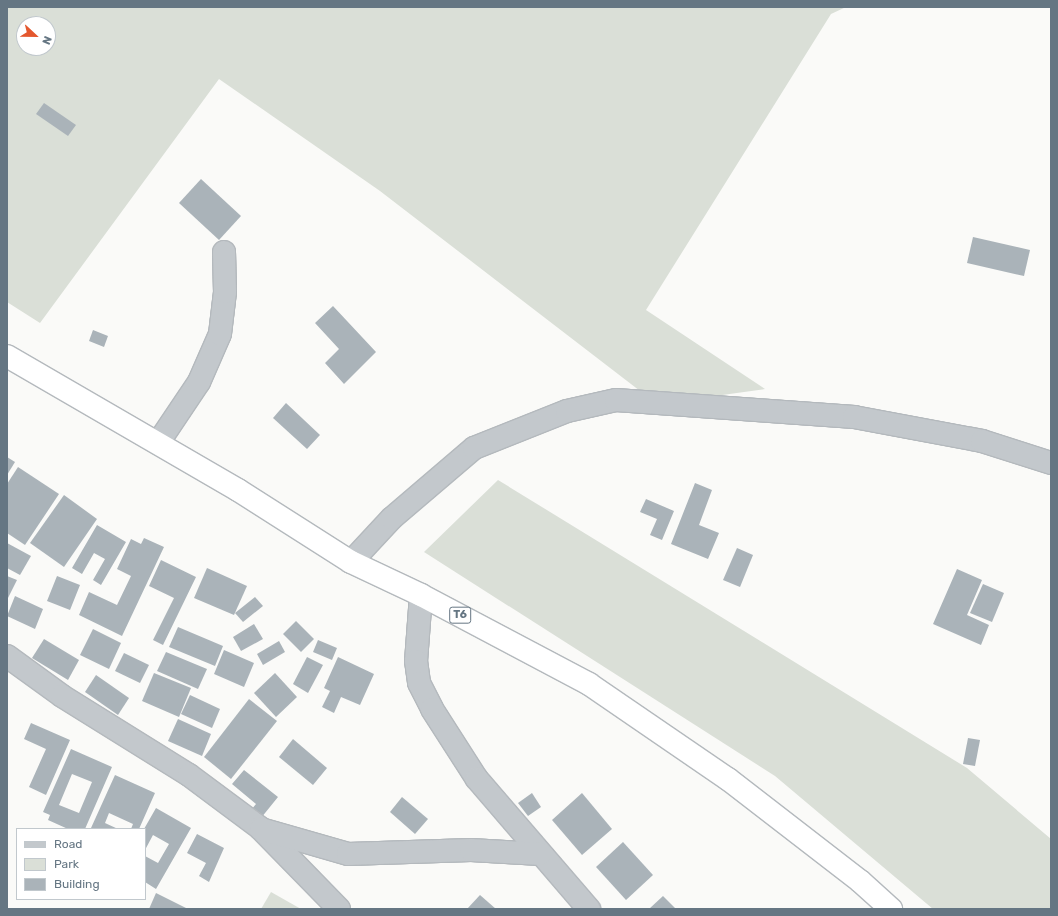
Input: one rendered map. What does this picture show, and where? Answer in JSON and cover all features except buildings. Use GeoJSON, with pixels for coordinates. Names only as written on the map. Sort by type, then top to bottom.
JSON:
{"type":"FeatureCollection","features":[{"type":"Feature","properties":{"kind":"highway","name":"T6"},"geometry":{"type":"LineString","coordinates":[[7,356],[158,443],[351,562],[421,595],[595,688],[728,779],[860,881],[891,909]]}},
{"type":"Feature","properties":{"kind":"street"},"geometry":{"type":"LineString","coordinates":[[158,443],[199,382],[220,334],[225,292],[224,252]]}},
{"type":"Feature","properties":{"kind":"street"},"geometry":{"type":"LineString","coordinates":[[351,562],[392,518],[474,448],[567,411],[616,400],[854,417],[982,441],[1051,463]]}},
{"type":"Feature","properties":{"kind":"street"},"geometry":{"type":"LineString","coordinates":[[421,595],[416,661],[419,683],[432,709],[477,779],[540,854],[589,909]]}},
{"type":"Feature","properties":{"kind":"street"},"geometry":{"type":"LineString","coordinates":[[7,656],[62,696],[188,775],[260,828],[338,909]]}},
{"type":"Feature","properties":{"kind":"street"},"geometry":{"type":"LineString","coordinates":[[260,828],[348,854],[471,850],[540,854]]}},
{"type":"Feature","properties":{"kind":"green space"},"geometry":{"type":"Polygon","coordinates":[[[7,7],[846,7],[831,14],[646,310],[765,389],[657,404],[380,191],[219,79],[40,323],[7,302],[7,7]]]}},
{"type":"Feature","properties":{"kind":"green space"},"geometry":{"type":"Polygon","coordinates":[[[498,480],[967,768],[1051,839],[1051,909],[933,909],[775,776],[424,552],[498,480]]]}},
{"type":"Feature","properties":{"kind":"green space"},"geometry":{"type":"Polygon","coordinates":[[[271,892],[301,909],[261,909],[271,892]]]}}]}
